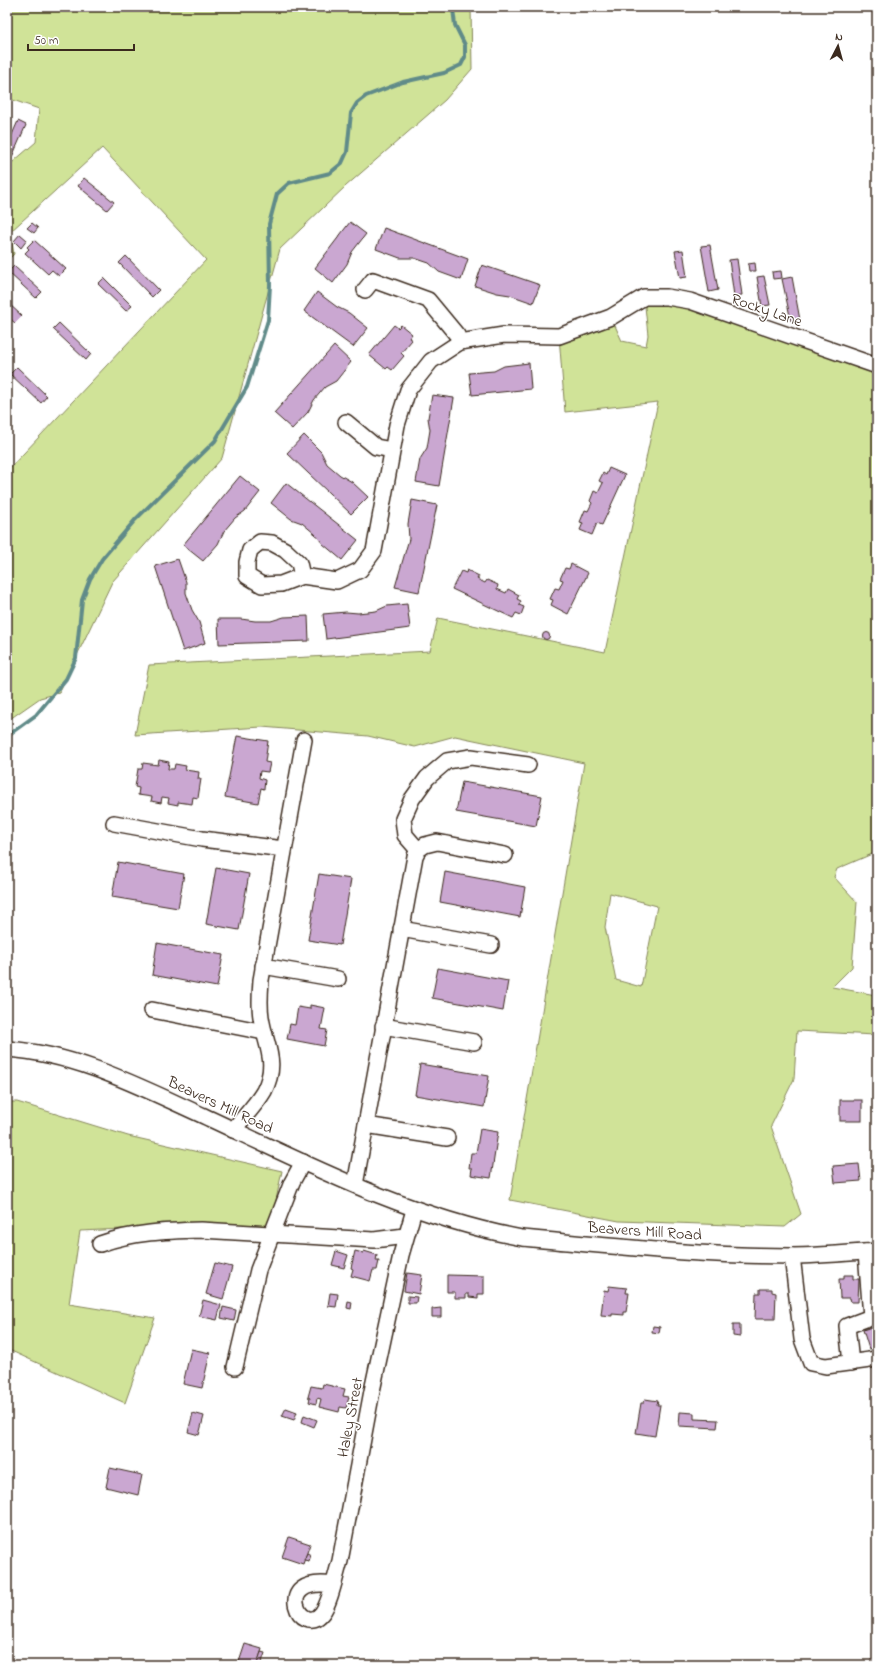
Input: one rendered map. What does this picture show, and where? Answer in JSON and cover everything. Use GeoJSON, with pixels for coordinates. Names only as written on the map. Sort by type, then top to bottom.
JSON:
{"type":"FeatureCollection","features":[{"type":"Feature","properties":{"kind":"street"},"geometry":{"type":"LineString","coordinates":[[302,576],[337,580],[360,570],[374,551],[397,425],[408,390],[431,361],[460,342],[457,335],[428,300],[373,280],[365,290]]}},
{"type":"Feature","properties":{"kind":"street","name":"Rocky Lane"},"geometry":{"type":"LineString","coordinates":[[460,342],[504,334],[559,336],[611,317],[644,297],[667,297],[690,301],[877,366]]}},
{"type":"Feature","properties":{"kind":"street"},"geometry":{"type":"LineString","coordinates":[[346,422],[376,447],[392,450]]}},
{"type":"Feature","properties":{"kind":"street"},"geometry":{"type":"LineString","coordinates":[[233,1130],[263,1092],[269,1080],[271,1066],[269,1048],[260,1017],[259,996],[263,966],[304,740]]}},
{"type":"Feature","properties":{"kind":"street"},"geometry":{"type":"LineString","coordinates":[[418,850],[404,835],[403,819],[412,799],[427,778],[448,761],[471,757],[528,765]]}},
{"type":"Feature","properties":{"kind":"street"},"geometry":{"type":"LineString","coordinates":[[114,823],[202,839],[284,849]]}},
{"type":"Feature","properties":{"kind":"street"},"geometry":{"type":"LineString","coordinates":[[355,1185],[415,856],[418,850],[425,845],[437,842],[505,855]]}},
{"type":"Feature","properties":{"kind":"street"},"geometry":{"type":"LineString","coordinates":[[401,929],[491,945]]}},
{"type":"Feature","properties":{"kind":"street"},"geometry":{"type":"LineString","coordinates":[[263,966],[338,979]]}},
{"type":"Feature","properties":{"kind":"street"},"geometry":{"type":"LineString","coordinates":[[152,1010],[264,1032]]}},
{"type":"Feature","properties":{"kind":"street"},"geometry":{"type":"LineString","coordinates":[[383,1026],[474,1042]]}},
{"type":"Feature","properties":{"kind":"street","name":"Beavers Mill Road"},"geometry":{"type":"LineString","coordinates":[[7,1049],[56,1056],[86,1064],[135,1084],[355,1185],[414,1210],[458,1224],[522,1238],[654,1250],[739,1255],[792,1256],[872,1252]]}},
{"type":"Feature","properties":{"kind":"street"},"geometry":{"type":"LineString","coordinates":[[366,1125],[447,1138]]}},
{"type":"Feature","properties":{"kind":"street"},"geometry":{"type":"LineString","coordinates":[[235,1367],[258,1270],[292,1182],[303,1162]]}},
{"type":"Feature","properties":{"kind":"street"},"geometry":{"type":"LineString","coordinates":[[100,1244],[134,1234],[201,1230],[374,1240],[405,1236],[414,1210]]}},
{"type":"Feature","properties":{"kind":"street","name":"Haley Street"},"geometry":{"type":"LineString","coordinates":[[333,1585],[340,1561],[372,1391],[405,1236]]}},
{"type":"Feature","properties":{"kind":"street"},"geometry":{"type":"LineString","coordinates":[[851,1363],[847,1326],[870,1317],[872,1252]]}},
{"type":"Feature","properties":{"kind":"street"},"geometry":{"type":"LineString","coordinates":[[792,1256],[802,1339],[811,1363],[826,1366],[877,1359]]}},
{"type":"Feature","properties":{"kind":"green space"},"geometry":{"type":"Polygon","coordinates":[[[7,7],[471,7],[472,69],[445,100],[346,186],[280,249],[222,458],[112,582],[59,693],[40,698],[7,721],[7,471],[206,260],[102,148],[10,232],[14,254],[7,261],[7,167],[36,142],[39,109],[7,98],[7,7]]]}},
{"type":"Feature","properties":{"kind":"green space"},"geometry":{"type":"Polygon","coordinates":[[[644,297],[667,297],[877,366],[877,855],[872,854],[837,869],[834,877],[857,902],[852,967],[832,987],[876,995],[875,1035],[797,1031],[794,1079],[771,1126],[801,1214],[785,1227],[619,1221],[510,1200],[584,763],[455,736],[415,747],[368,736],[262,727],[135,735],[149,665],[430,651],[438,618],[605,652],[658,402],[565,412],[559,336],[611,317],[622,341],[646,346],[648,335],[644,297]],[[610,893],[605,927],[616,980],[641,987],[657,906],[610,893]]]}},
{"type":"Feature","properties":{"kind":"green space"},"geometry":{"type":"Polygon","coordinates":[[[7,1102],[17,1102],[128,1136],[282,1171],[270,1229],[206,1225],[80,1231],[69,1304],[155,1318],[125,1403],[7,1349],[7,1102]]]}},
{"type":"Feature","properties":{"kind":"building"},"geometry":{"type":"Polygon","coordinates":[[[18,121],[26,125],[12,157],[7,155],[7,146],[18,121]]]}},
{"type":"Feature","properties":{"kind":"building"},"geometry":{"type":"Polygon","coordinates":[[[84,178],[114,202],[107,210],[78,186],[84,178]]]}},
{"type":"Feature","properties":{"kind":"building"},"geometry":{"type":"Polygon","coordinates":[[[350,222],[366,234],[352,252],[347,264],[333,283],[315,268],[350,222]]]}},
{"type":"Feature","properties":{"kind":"building"},"geometry":{"type":"Polygon","coordinates":[[[32,223],[38,228],[34,233],[27,228],[32,223]]]}},
{"type":"Feature","properties":{"kind":"building"},"geometry":{"type":"Polygon","coordinates":[[[384,228],[468,259],[461,280],[439,272],[429,263],[414,258],[400,258],[376,249],[384,228]]]}},
{"type":"Feature","properties":{"kind":"building"},"geometry":{"type":"Polygon","coordinates":[[[20,234],[27,240],[21,248],[14,241],[20,234]]]}},
{"type":"Feature","properties":{"kind":"building"},"geometry":{"type":"Polygon","coordinates":[[[34,240],[66,269],[59,276],[52,270],[48,274],[25,253],[29,249],[27,247],[34,240]]]}},
{"type":"Feature","properties":{"kind":"building"},"geometry":{"type":"Polygon","coordinates":[[[710,245],[718,290],[709,292],[701,246],[710,245]]]}},
{"type":"Feature","properties":{"kind":"building"},"geometry":{"type":"Polygon","coordinates":[[[683,250],[687,277],[680,278],[675,251],[683,250]]]}},
{"type":"Feature","properties":{"kind":"building"},"geometry":{"type":"Polygon","coordinates":[[[126,256],[159,290],[152,297],[119,263],[126,256]]]}},
{"type":"Feature","properties":{"kind":"building"},"geometry":{"type":"Polygon","coordinates":[[[737,259],[742,295],[734,296],[729,260],[737,259]]]}},
{"type":"Feature","properties":{"kind":"building"},"geometry":{"type":"Polygon","coordinates":[[[755,263],[756,271],[749,271],[748,264],[755,263]]]}},
{"type":"Feature","properties":{"kind":"building"},"geometry":{"type":"Polygon","coordinates":[[[482,265],[540,285],[533,303],[510,295],[497,293],[475,286],[482,265]]]}},
{"type":"Feature","properties":{"kind":"building"},"geometry":{"type":"Polygon","coordinates":[[[14,266],[42,292],[36,298],[8,272],[14,266]]]}},
{"type":"Feature","properties":{"kind":"building"},"geometry":{"type":"Polygon","coordinates":[[[781,271],[782,278],[773,279],[772,272],[781,271]]]}},
{"type":"Feature","properties":{"kind":"building"},"geometry":{"type":"Polygon","coordinates":[[[764,276],[770,305],[762,306],[757,277],[764,276]]]}},
{"type":"Feature","properties":{"kind":"building"},"geometry":{"type":"Polygon","coordinates":[[[792,277],[800,320],[791,321],[782,279],[792,277]]]}},
{"type":"Feature","properties":{"kind":"building"},"geometry":{"type":"Polygon","coordinates":[[[104,278],[132,306],[126,311],[98,284],[104,278]]]}},
{"type":"Feature","properties":{"kind":"building"},"geometry":{"type":"Polygon","coordinates":[[[317,292],[337,307],[349,313],[368,328],[353,347],[304,311],[317,292]]]}},
{"type":"Feature","properties":{"kind":"building"},"geometry":{"type":"Polygon","coordinates":[[[7,302],[22,316],[15,323],[9,318],[7,320],[7,302]]]}},
{"type":"Feature","properties":{"kind":"building"},"geometry":{"type":"Polygon","coordinates":[[[59,323],[91,354],[86,360],[53,329],[59,323]]]}},
{"type":"Feature","properties":{"kind":"building"},"geometry":{"type":"Polygon","coordinates":[[[394,325],[398,328],[401,325],[412,334],[409,338],[412,340],[401,353],[404,356],[392,370],[388,367],[386,369],[369,355],[394,325]]]}},
{"type":"Feature","properties":{"kind":"building"},"geometry":{"type":"Polygon","coordinates":[[[334,346],[351,362],[336,381],[325,387],[314,400],[308,412],[292,429],[274,413],[334,346]]]}},
{"type":"Feature","properties":{"kind":"building"},"geometry":{"type":"Polygon","coordinates":[[[529,363],[531,389],[472,395],[469,373],[494,371],[504,366],[529,363]]]}},
{"type":"Feature","properties":{"kind":"building"},"geometry":{"type":"Polygon","coordinates":[[[17,367],[47,396],[41,403],[10,374],[17,367]]]}},
{"type":"Feature","properties":{"kind":"building"},"geometry":{"type":"Polygon","coordinates":[[[432,395],[454,398],[439,486],[416,482],[420,459],[427,448],[430,430],[428,418],[432,395]]]}},
{"type":"Feature","properties":{"kind":"building"},"geometry":{"type":"Polygon","coordinates":[[[304,435],[321,452],[327,464],[340,475],[352,482],[368,497],[351,514],[287,453],[304,435]]]}},
{"type":"Feature","properties":{"kind":"building"},"geometry":{"type":"Polygon","coordinates":[[[609,468],[625,475],[602,525],[597,523],[592,535],[580,530],[583,523],[580,522],[585,510],[588,511],[592,503],[590,501],[594,491],[598,493],[603,483],[599,481],[603,473],[606,475],[609,468]]]}},
{"type":"Feature","properties":{"kind":"building"},"geometry":{"type":"Polygon","coordinates":[[[240,476],[260,492],[245,511],[235,518],[224,531],[218,544],[203,561],[183,545],[240,476]]]}},
{"type":"Feature","properties":{"kind":"building"},"geometry":{"type":"Polygon","coordinates":[[[286,483],[358,540],[342,560],[302,523],[291,519],[271,503],[286,483]]]}},
{"type":"Feature","properties":{"kind":"building"},"geometry":{"type":"Polygon","coordinates":[[[412,500],[437,505],[419,592],[395,587],[409,539],[408,524],[412,500]]]}},
{"type":"Feature","properties":{"kind":"building"},"geometry":{"type":"Polygon","coordinates":[[[178,559],[186,582],[186,593],[192,610],[199,622],[205,643],[183,651],[155,566],[178,559]]]}},
{"type":"Feature","properties":{"kind":"building"},"geometry":{"type":"Polygon","coordinates":[[[571,564],[588,573],[568,614],[551,605],[553,600],[550,599],[555,588],[559,589],[563,580],[560,579],[565,568],[569,569],[571,564]]]}},
{"type":"Feature","properties":{"kind":"building"},"geometry":{"type":"Polygon","coordinates":[[[467,570],[479,576],[477,579],[485,583],[487,580],[498,585],[497,589],[506,593],[508,589],[519,595],[517,599],[521,601],[519,605],[524,607],[521,615],[516,613],[513,618],[452,589],[461,571],[466,573],[467,570]]]}},
{"type":"Feature","properties":{"kind":"building"},"geometry":{"type":"Polygon","coordinates":[[[407,604],[410,628],[326,639],[323,614],[376,611],[387,606],[407,604]]]}},
{"type":"Feature","properties":{"kind":"building"},"geometry":{"type":"Polygon","coordinates":[[[308,616],[309,641],[219,644],[218,619],[271,621],[284,617],[308,616]]]}},
{"type":"Feature","properties":{"kind":"building"},"geometry":{"type":"Polygon","coordinates":[[[546,632],[549,633],[549,639],[546,640],[543,639],[542,636],[543,633],[546,632]]]}},
{"type":"Feature","properties":{"kind":"building"},"geometry":{"type":"Polygon","coordinates":[[[237,736],[268,741],[265,762],[270,763],[268,772],[260,771],[259,778],[265,780],[264,789],[261,788],[258,803],[225,797],[237,736]]]}},
{"type":"Feature","properties":{"kind":"building"},"geometry":{"type":"Polygon","coordinates":[[[159,760],[169,762],[168,769],[174,769],[175,764],[186,766],[185,770],[199,772],[198,779],[201,779],[198,798],[193,797],[192,804],[178,802],[178,805],[168,803],[169,798],[162,797],[161,803],[151,801],[152,797],[138,795],[139,788],[135,787],[138,769],[142,769],[143,763],[158,765],[159,760]]]}},
{"type":"Feature","properties":{"kind":"building"},"geometry":{"type":"Polygon","coordinates":[[[462,782],[542,796],[536,826],[456,812],[462,782]]]}},
{"type":"Feature","properties":{"kind":"building"},"geometry":{"type":"Polygon","coordinates":[[[118,862],[184,874],[178,908],[112,897],[118,862]]]}},
{"type":"Feature","properties":{"kind":"building"},"geometry":{"type":"Polygon","coordinates":[[[216,868],[249,874],[239,930],[206,924],[216,868]]]}},
{"type":"Feature","properties":{"kind":"building"},"geometry":{"type":"Polygon","coordinates":[[[445,872],[525,887],[520,917],[440,902],[445,872]]]}},
{"type":"Feature","properties":{"kind":"building"},"geometry":{"type":"Polygon","coordinates":[[[319,874],[351,879],[340,945],[308,940],[319,874]]]}},
{"type":"Feature","properties":{"kind":"building"},"geometry":{"type":"Polygon","coordinates":[[[157,943],[223,955],[217,987],[152,975],[157,943]]]}},
{"type":"Feature","properties":{"kind":"building"},"geometry":{"type":"Polygon","coordinates":[[[438,968],[508,981],[503,1011],[432,998],[438,968]]]}},
{"type":"Feature","properties":{"kind":"building"},"geometry":{"type":"Polygon","coordinates":[[[310,1005],[325,1008],[321,1029],[327,1030],[324,1046],[287,1039],[290,1024],[295,1025],[298,1007],[310,1009],[310,1005]]]}},
{"type":"Feature","properties":{"kind":"building"},"geometry":{"type":"Polygon","coordinates":[[[420,1064],[489,1076],[484,1107],[415,1095],[420,1064]]]}},
{"type":"Feature","properties":{"kind":"building"},"geometry":{"type":"Polygon","coordinates":[[[840,1100],[862,1100],[862,1121],[840,1121],[840,1100]]]}},
{"type":"Feature","properties":{"kind":"building"},"geometry":{"type":"Polygon","coordinates":[[[480,1129],[498,1132],[491,1178],[471,1175],[472,1168],[469,1168],[471,1153],[476,1153],[480,1129]]]}},
{"type":"Feature","properties":{"kind":"building"},"geometry":{"type":"Polygon","coordinates":[[[859,1164],[861,1181],[835,1183],[833,1166],[859,1164]]]}},
{"type":"Feature","properties":{"kind":"building"},"geometry":{"type":"Polygon","coordinates":[[[336,1251],[348,1255],[344,1268],[332,1265],[336,1251]]]}},
{"type":"Feature","properties":{"kind":"building"},"geometry":{"type":"Polygon","coordinates":[[[355,1251],[363,1253],[364,1251],[377,1255],[376,1261],[379,1261],[377,1270],[373,1270],[370,1281],[351,1276],[353,1269],[351,1268],[355,1251]]]}},
{"type":"Feature","properties":{"kind":"building"},"geometry":{"type":"Polygon","coordinates":[[[215,1263],[232,1267],[223,1299],[206,1294],[215,1263]]]}},
{"type":"Feature","properties":{"kind":"building"},"geometry":{"type":"Polygon","coordinates":[[[407,1273],[422,1275],[419,1294],[404,1291],[407,1273]]]}},
{"type":"Feature","properties":{"kind":"building"},"geometry":{"type":"Polygon","coordinates":[[[447,1275],[484,1276],[484,1294],[478,1294],[478,1298],[469,1297],[469,1294],[466,1294],[466,1298],[455,1298],[455,1292],[447,1292],[447,1275]]]}},
{"type":"Feature","properties":{"kind":"building"},"geometry":{"type":"Polygon","coordinates":[[[844,1275],[853,1275],[853,1279],[859,1279],[858,1302],[851,1302],[850,1298],[840,1298],[839,1279],[844,1279],[844,1275]]]}},
{"type":"Feature","properties":{"kind":"building"},"geometry":{"type":"Polygon","coordinates":[[[609,1286],[627,1288],[626,1293],[629,1293],[626,1312],[624,1312],[624,1315],[601,1315],[604,1290],[608,1291],[609,1286]]]}},
{"type":"Feature","properties":{"kind":"building"},"geometry":{"type":"Polygon","coordinates":[[[760,1289],[772,1289],[772,1292],[776,1293],[775,1319],[755,1319],[756,1293],[760,1293],[760,1289]]]}},
{"type":"Feature","properties":{"kind":"building"},"geometry":{"type":"Polygon","coordinates":[[[330,1293],[338,1294],[336,1307],[328,1306],[330,1293]]]}},
{"type":"Feature","properties":{"kind":"building"},"geometry":{"type":"Polygon","coordinates":[[[408,1296],[417,1297],[416,1303],[408,1303],[408,1296]]]}},
{"type":"Feature","properties":{"kind":"building"},"geometry":{"type":"Polygon","coordinates":[[[203,1300],[221,1305],[217,1320],[199,1316],[203,1300]]]}},
{"type":"Feature","properties":{"kind":"building"},"geometry":{"type":"Polygon","coordinates":[[[348,1301],[352,1302],[351,1309],[347,1308],[348,1301]]]}},
{"type":"Feature","properties":{"kind":"building"},"geometry":{"type":"Polygon","coordinates":[[[223,1307],[236,1310],[234,1321],[221,1318],[223,1307]]]}},
{"type":"Feature","properties":{"kind":"building"},"geometry":{"type":"Polygon","coordinates":[[[441,1308],[441,1317],[432,1317],[432,1309],[441,1308]]]}},
{"type":"Feature","properties":{"kind":"building"},"geometry":{"type":"Polygon","coordinates":[[[733,1324],[740,1324],[740,1337],[733,1336],[733,1324]]]}},
{"type":"Feature","properties":{"kind":"building"},"geometry":{"type":"Polygon","coordinates":[[[877,1325],[877,1346],[869,1349],[863,1330],[877,1325]]]}},
{"type":"Feature","properties":{"kind":"building"},"geometry":{"type":"Polygon","coordinates":[[[653,1326],[660,1327],[659,1333],[652,1332],[653,1326]]]}},
{"type":"Feature","properties":{"kind":"building"},"geometry":{"type":"Polygon","coordinates":[[[191,1349],[210,1353],[202,1388],[183,1384],[191,1349]]]}},
{"type":"Feature","properties":{"kind":"building"},"geometry":{"type":"Polygon","coordinates":[[[323,1384],[345,1389],[343,1396],[349,1397],[346,1408],[340,1407],[339,1412],[319,1407],[321,1399],[317,1398],[316,1404],[309,1402],[310,1398],[308,1397],[311,1386],[322,1388],[323,1384]]]}},
{"type":"Feature","properties":{"kind":"building"},"geometry":{"type":"Polygon","coordinates":[[[645,1399],[658,1401],[657,1405],[660,1405],[655,1436],[636,1433],[641,1403],[644,1403],[645,1399]]]}},
{"type":"Feature","properties":{"kind":"building"},"geometry":{"type":"Polygon","coordinates":[[[286,1408],[297,1412],[294,1420],[282,1416],[286,1408]]]}},
{"type":"Feature","properties":{"kind":"building"},"geometry":{"type":"Polygon","coordinates":[[[680,1412],[694,1413],[694,1419],[718,1420],[717,1428],[679,1426],[680,1412]]]}},
{"type":"Feature","properties":{"kind":"building"},"geometry":{"type":"Polygon","coordinates":[[[193,1413],[204,1416],[199,1435],[188,1432],[193,1413]]]}},
{"type":"Feature","properties":{"kind":"building"},"geometry":{"type":"Polygon","coordinates":[[[304,1415],[317,1420],[314,1427],[302,1422],[304,1415]]]}},
{"type":"Feature","properties":{"kind":"building"},"geometry":{"type":"Polygon","coordinates":[[[110,1468],[142,1475],[138,1495],[106,1487],[110,1468]]]}},
{"type":"Feature","properties":{"kind":"building"},"geometry":{"type":"Polygon","coordinates":[[[289,1537],[310,1544],[303,1564],[282,1557],[289,1537]]]}},
{"type":"Feature","properties":{"kind":"building"},"geometry":{"type":"Polygon","coordinates":[[[307,1553],[311,1555],[309,1561],[304,1560],[307,1553]]]}},
{"type":"Feature","properties":{"kind":"building"},"geometry":{"type":"Polygon","coordinates":[[[245,1644],[262,1649],[257,1665],[249,1665],[239,1662],[245,1644]]]}},
{"type":"Feature","properties":{"kind":"building"},"geometry":{"type":"Polygon","coordinates":[[[261,1652],[265,1653],[260,1665],[257,1664],[261,1652]]]}},
{"type":"Feature","properties":{"kind":"waterway"},"geometry":{"type":"LineString","coordinates":[[7,736],[36,715],[66,679],[76,658],[82,600],[90,579],[102,559],[135,520],[215,441],[247,387],[268,320],[270,285],[269,224],[277,194],[289,183],[330,173],[342,163],[347,152],[351,113],[357,103],[366,96],[403,82],[444,73],[461,65],[465,57],[465,45],[455,25],[453,9],[449,7]]}}]}
